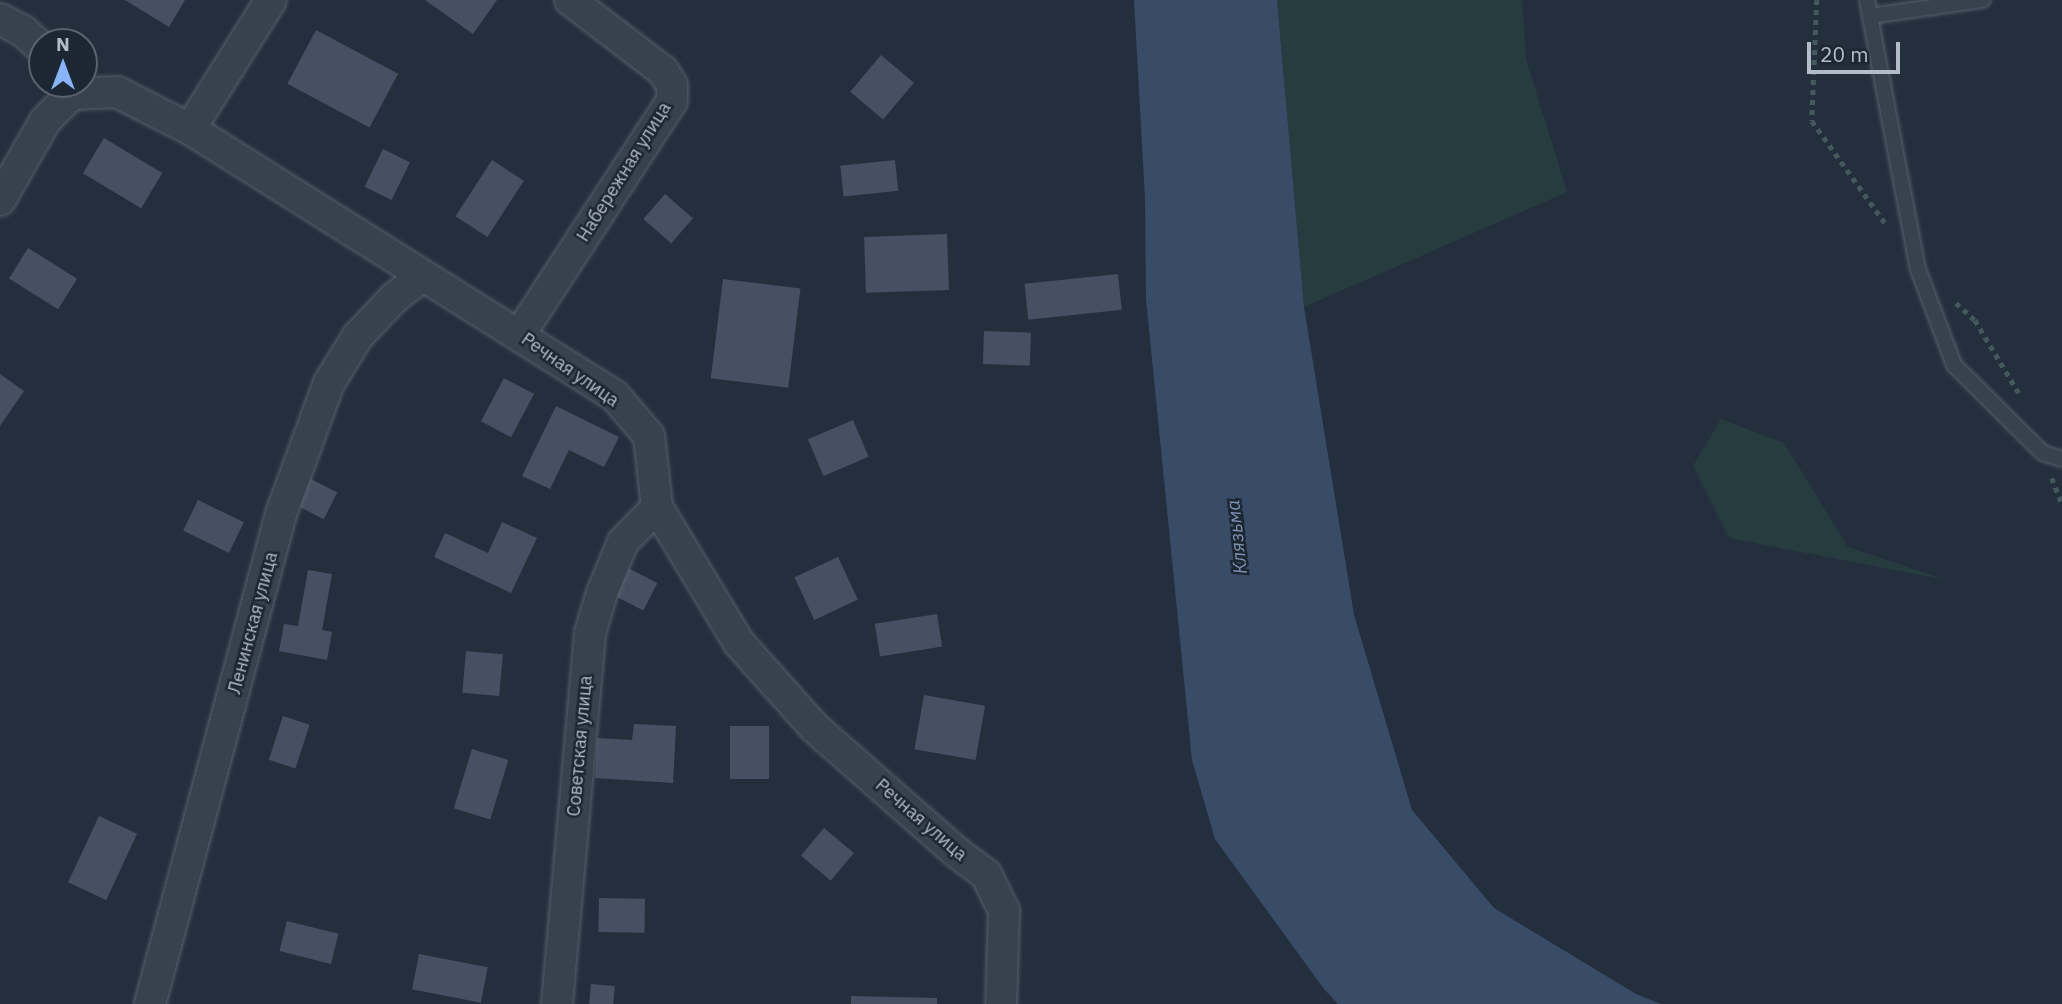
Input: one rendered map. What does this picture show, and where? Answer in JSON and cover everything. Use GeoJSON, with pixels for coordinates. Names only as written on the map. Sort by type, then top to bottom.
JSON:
{"type":"FeatureCollection","features":[{"type":"Feature","properties":{"kind":"street"},"geometry":{"type":"LineString","coordinates":[[190,128],[271,0]]}},
{"type":"Feature","properties":{"kind":"street","name":"Набережная улица"},"geometry":{"type":"LineString","coordinates":[[520,334],[672,102],[672,85],[663,71],[570,0]]}},
{"type":"Feature","properties":{"kind":"street"},"geometry":{"type":"LineString","coordinates":[[0,19],[28,35]]}},
{"type":"Feature","properties":{"kind":"street","name":"Речная улица"},"geometry":{"type":"LineString","coordinates":[[98,91],[117,92],[190,128],[615,396],[649,436],[657,507],[739,643],[815,728],[955,851],[986,874],[1004,911],[1001,1004]]}},
{"type":"Feature","properties":{"kind":"street"},"geometry":{"type":"LineString","coordinates":[[0,200],[45,121],[63,98]]}},
{"type":"Feature","properties":{"kind":"street","name":"Ленинская улица"},"geometry":{"type":"LineString","coordinates":[[150,1004],[282,514],[329,383],[358,337],[394,298],[421,276]]}},
{"type":"Feature","properties":{"kind":"street","name":"Советская улица"},"geometry":{"type":"LineString","coordinates":[[557,1004],[590,634],[602,593],[623,542],[657,507]]}},
{"type":"Feature","properties":{"kind":"lane"},"geometry":{"type":"LineString","coordinates":[[1867,0],[1919,269],[1954,365],[2043,453],[2062,460]]}},
{"type":"Feature","properties":{"kind":"lane"},"geometry":{"type":"LineString","coordinates":[[1870,16],[1983,0]]}},
{"type":"Feature","properties":{"kind":"green space"},"geometry":{"type":"Polygon","coordinates":[[[1277,0],[1522,0],[1526,59],[1567,192],[1304,307],[1277,0]]]}},
{"type":"Feature","properties":{"kind":"green space"},"geometry":{"type":"Polygon","coordinates":[[[1721,419],[1784,443],[1848,547],[1947,580],[1729,538],[1693,466],[1721,419]]]}},
{"type":"Feature","properties":{"kind":"water","name":"Клязьма"},"geometry":{"type":"Polygon","coordinates":[[[1134,0],[1277,0],[1304,307],[1354,615],[1412,810],[1494,908],[1636,994],[1661,1004],[1338,1004],[1324,989],[1215,839],[1192,760],[1146,299],[1145,198],[1134,0]]]}},
{"type":"Feature","properties":{"kind":"building"},"geometry":{"type":"Polygon","coordinates":[[[125,0],[185,0],[169,27],[125,0]]]}},
{"type":"Feature","properties":{"kind":"building"},"geometry":{"type":"Polygon","coordinates":[[[425,0],[497,0],[473,34],[425,0]]]}},
{"type":"Feature","properties":{"kind":"building"},"geometry":{"type":"Polygon","coordinates":[[[316,30],[398,74],[369,128],[287,84],[316,30]]]}},
{"type":"Feature","properties":{"kind":"building"},"geometry":{"type":"Polygon","coordinates":[[[881,55],[914,83],[883,119],[850,92],[881,55]]]}},
{"type":"Feature","properties":{"kind":"building"},"geometry":{"type":"Polygon","coordinates":[[[104,138],[162,173],[141,208],[83,173],[104,138]]]}},
{"type":"Feature","properties":{"kind":"building"},"geometry":{"type":"Polygon","coordinates":[[[383,149],[410,162],[392,200],[365,187],[383,149]]]}},
{"type":"Feature","properties":{"kind":"building"},"geometry":{"type":"Polygon","coordinates":[[[492,160],[524,181],[487,237],[456,216],[492,160]]]}},
{"type":"Feature","properties":{"kind":"building"},"geometry":{"type":"Polygon","coordinates":[[[895,160],[898,191],[844,197],[840,166],[895,160]]]}},
{"type":"Feature","properties":{"kind":"building"},"geometry":{"type":"Polygon","coordinates":[[[665,194],[693,218],[671,243],[643,219],[665,194]]]}},
{"type":"Feature","properties":{"kind":"building"},"geometry":{"type":"Polygon","coordinates":[[[947,234],[949,290],[866,293],[864,237],[947,234]]]}},
{"type":"Feature","properties":{"kind":"building"},"geometry":{"type":"Polygon","coordinates":[[[28,248],[77,279],[58,309],[9,279],[28,248]]]}},
{"type":"Feature","properties":{"kind":"building"},"geometry":{"type":"Polygon","coordinates":[[[1118,274],[1122,310],[1028,320],[1025,284],[1118,274]]]}},
{"type":"Feature","properties":{"kind":"building"},"geometry":{"type":"Polygon","coordinates":[[[723,279],[800,289],[788,388],[711,378],[723,279]]]}},
{"type":"Feature","properties":{"kind":"building"},"geometry":{"type":"Polygon","coordinates":[[[984,331],[1031,333],[1030,366],[983,364],[984,331]]]}},
{"type":"Feature","properties":{"kind":"building"},"geometry":{"type":"Polygon","coordinates":[[[0,374],[24,391],[0,426],[0,374]]]}},
{"type":"Feature","properties":{"kind":"building"},"geometry":{"type":"Polygon","coordinates":[[[504,378],[534,394],[511,437],[481,421],[504,378]]]}},
{"type":"Feature","properties":{"kind":"building"},"geometry":{"type":"Polygon","coordinates":[[[556,406],[619,437],[604,467],[569,450],[550,489],[522,476],[556,406]]]}},
{"type":"Feature","properties":{"kind":"building"},"geometry":{"type":"Polygon","coordinates":[[[853,420],[869,457],[824,476],[808,439],[853,420]]]}},
{"type":"Feature","properties":{"kind":"building"},"geometry":{"type":"Polygon","coordinates":[[[307,477],[337,492],[324,519],[293,504],[307,477]]]}},
{"type":"Feature","properties":{"kind":"building"},"geometry":{"type":"Polygon","coordinates":[[[198,500],[244,522],[229,553],[183,531],[198,500]]]}},
{"type":"Feature","properties":{"kind":"building"},"geometry":{"type":"Polygon","coordinates":[[[502,522],[537,538],[511,593],[434,557],[445,533],[488,553],[502,522]]]}},
{"type":"Feature","properties":{"kind":"building"},"geometry":{"type":"Polygon","coordinates":[[[838,557],[858,600],[814,620],[794,577],[838,557]]]}},
{"type":"Feature","properties":{"kind":"building"},"geometry":{"type":"Polygon","coordinates":[[[628,568],[657,583],[643,611],[614,596],[628,568]]]}},
{"type":"Feature","properties":{"kind":"building"},"geometry":{"type":"Polygon","coordinates":[[[308,570],[332,574],[322,630],[332,632],[327,660],[279,651],[284,624],[298,626],[308,570]]]}},
{"type":"Feature","properties":{"kind":"building"},"geometry":{"type":"Polygon","coordinates":[[[937,614],[942,647],[880,656],[875,624],[937,614]]]}},
{"type":"Feature","properties":{"kind":"building"},"geometry":{"type":"Polygon","coordinates":[[[466,651],[503,654],[499,696],[462,693],[466,651]]]}},
{"type":"Feature","properties":{"kind":"building"},"geometry":{"type":"Polygon","coordinates":[[[924,695],[985,706],[976,760],[914,749],[924,695]]]}},
{"type":"Feature","properties":{"kind":"building"},"geometry":{"type":"Polygon","coordinates":[[[283,716],[310,725],[295,768],[269,760],[283,716]]]}},
{"type":"Feature","properties":{"kind":"building"},"geometry":{"type":"Polygon","coordinates":[[[634,724],[676,726],[673,783],[595,778],[597,738],[632,740],[634,724]]]}},
{"type":"Feature","properties":{"kind":"building"},"geometry":{"type":"Polygon","coordinates":[[[730,726],[769,726],[769,779],[730,779],[730,726]]]}},
{"type":"Feature","properties":{"kind":"building"},"geometry":{"type":"Polygon","coordinates":[[[472,749],[508,760],[490,819],[454,808],[472,749]]]}},
{"type":"Feature","properties":{"kind":"building"},"geometry":{"type":"Polygon","coordinates":[[[99,816],[137,834],[106,900],[68,882],[99,816]]]}},
{"type":"Feature","properties":{"kind":"building"},"geometry":{"type":"Polygon","coordinates":[[[824,828],[854,853],[831,881],[801,856],[824,828]]]}},
{"type":"Feature","properties":{"kind":"building"},"geometry":{"type":"Polygon","coordinates":[[[599,898],[645,899],[644,933],[598,932],[599,898]]]}},
{"type":"Feature","properties":{"kind":"building"},"geometry":{"type":"Polygon","coordinates":[[[287,921],[338,934],[331,964],[280,951],[287,921]]]}},
{"type":"Feature","properties":{"kind":"building"},"geometry":{"type":"Polygon","coordinates":[[[419,954],[488,967],[481,1003],[412,989],[419,954]]]}},
{"type":"Feature","properties":{"kind":"building"},"geometry":{"type":"Polygon","coordinates":[[[591,984],[615,986],[613,1004],[589,1004],[591,984]]]}},
{"type":"Feature","properties":{"kind":"building"},"geometry":{"type":"Polygon","coordinates":[[[851,996],[937,998],[937,1004],[851,1004],[851,996]]]}}]}
